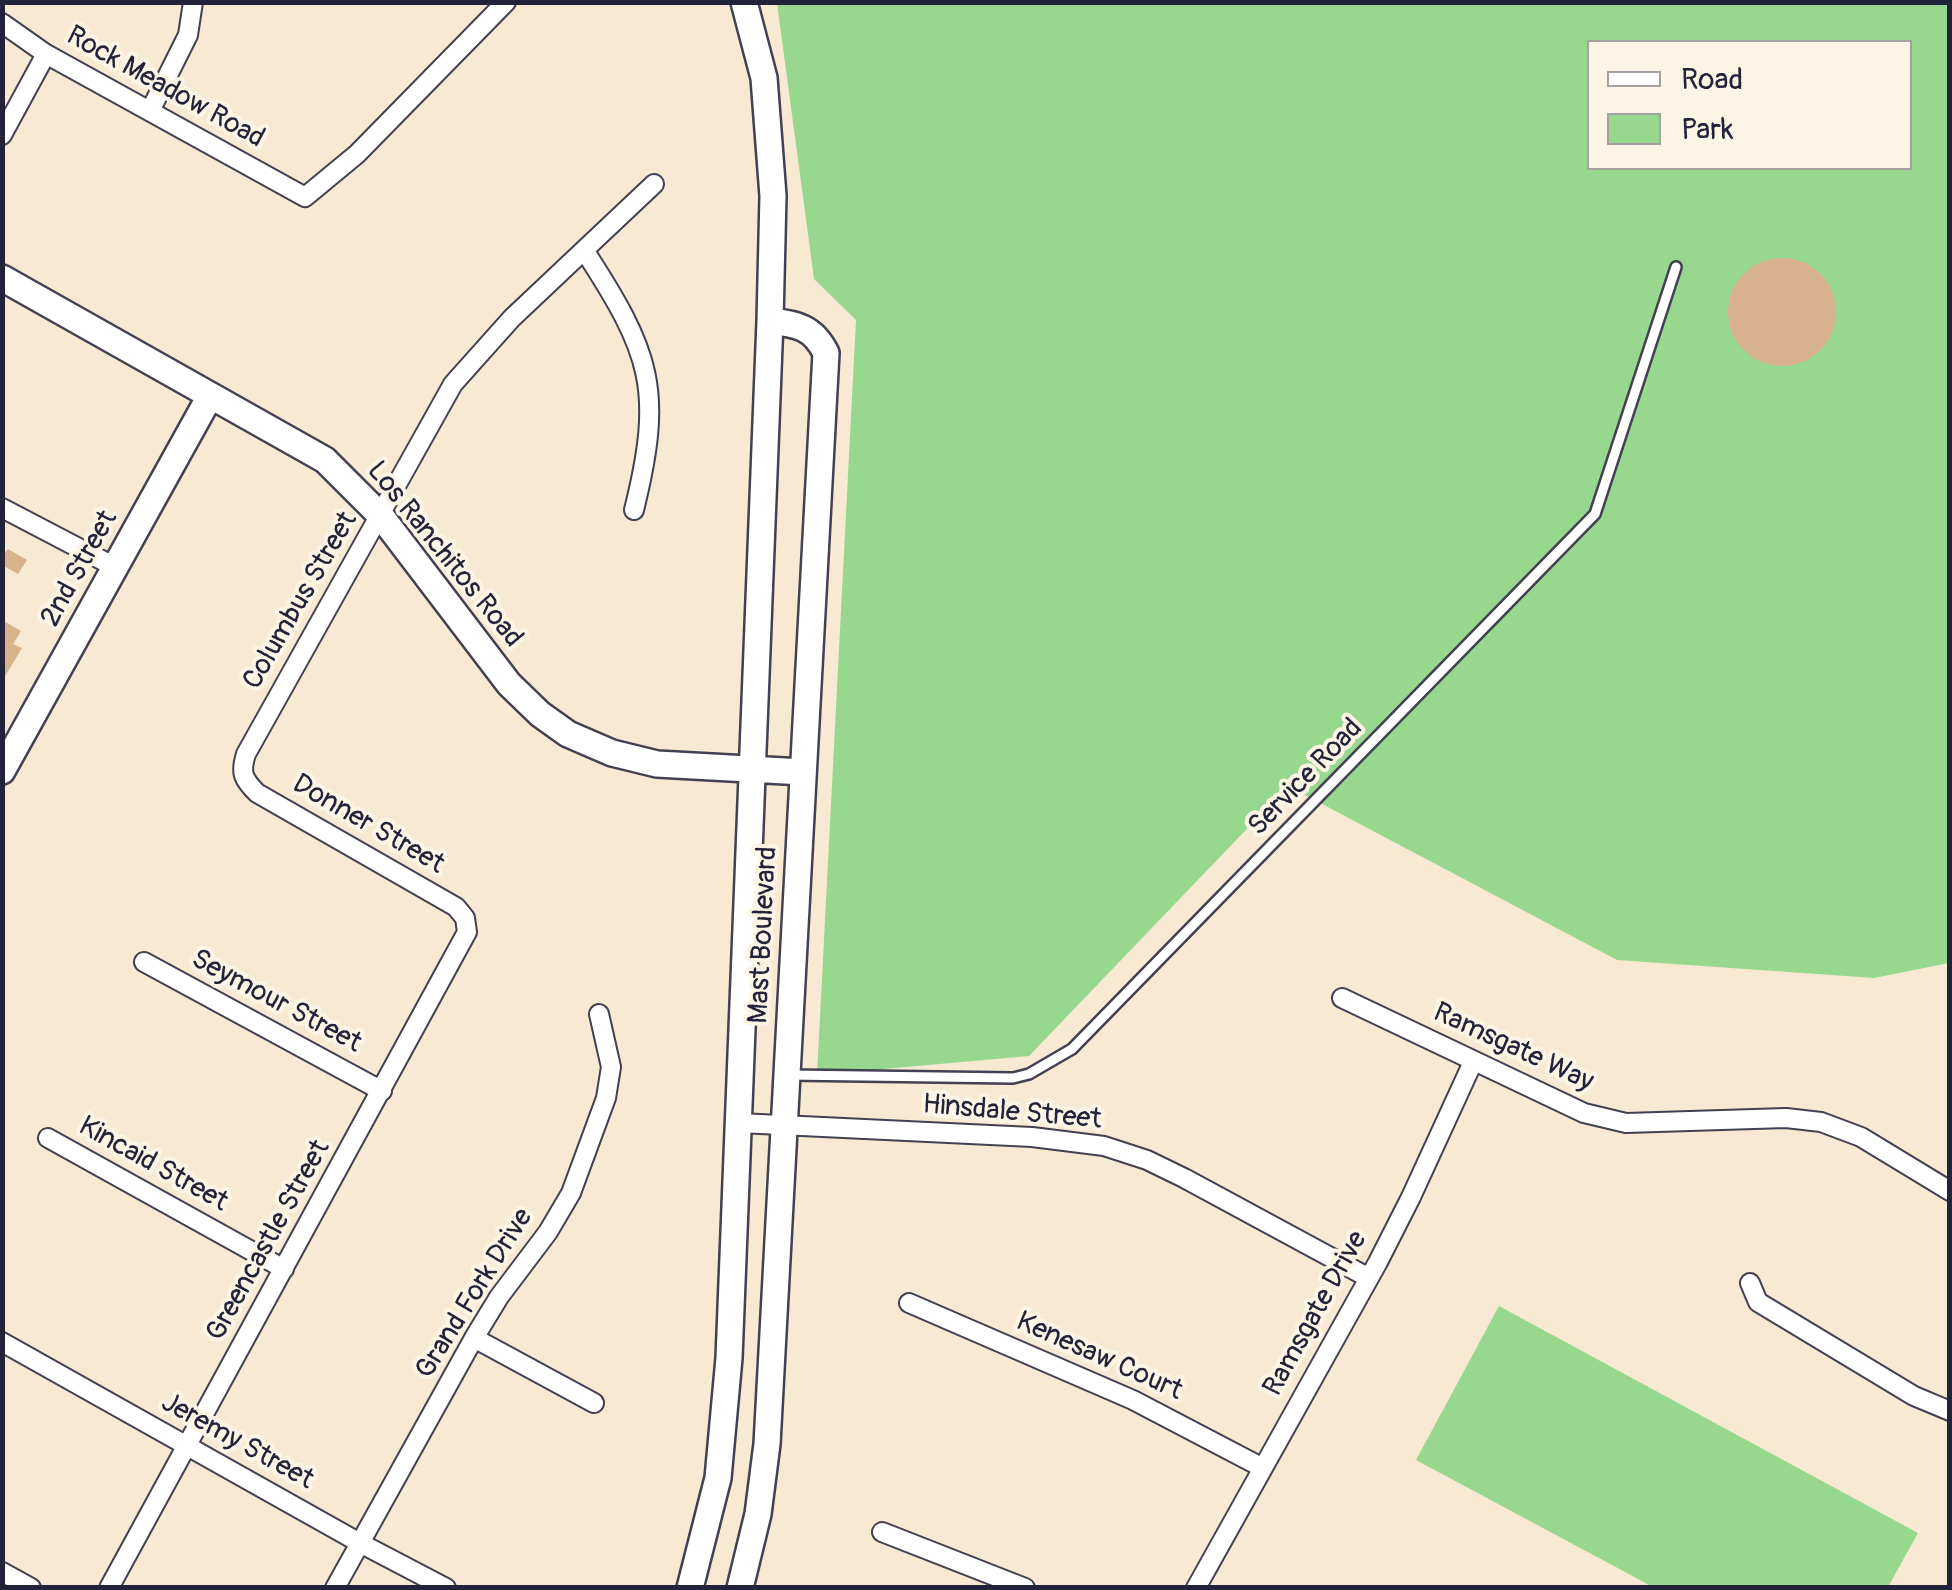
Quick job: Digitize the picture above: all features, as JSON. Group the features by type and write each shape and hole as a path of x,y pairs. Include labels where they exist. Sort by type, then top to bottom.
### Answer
{"street":[{"path":"150,111 188,36 193,2"},
{"name":"Rock Meadow Road","path":"2,23 46,54 305,197 356,154 506,2"},
{"name":"Mast Boulevard","path":"690,1588 718,1478 728,1358 770,321 773,196 764,78 744,2"},
{"path":"2,134 46,54"},
{"name":"Columbus Street","path":"244,780 246,754 462,372 512,318 654,184"},
{"path":"584,250 629,322 646,373 650,436 634,510"},
{"name":"Los Ranchitos Road","path":"2,278 325,460 381,516 510,684 544,718 590,744 637,760 803,772"},
{"name":"Mast Boulevard","path":"740,1588 758,1514 778,1282 783,1126 826,353 818,337 795,324 770,321"},
{"name":"2nd Street","path":"2,772 210,396"},
{"path":"2,508 115,567"},
{"name":"Donner Street","path":"244,780 288,813 456,907 465,918"},
{"name":"Greencastle Street","path":"109,1588 460,948 468,932 465,918"},
{"name":"Seymour Street","path":"144,962 382,1091"},
{"name":"Ramsgate Way","path":"1342,998 1584,1113 1626,1123 1786,1118 1821,1122 1861,1137 1950,1191"},
{"name":"Grand Fork Drive","path":"335,1588 474,1338 548,1232 570,1193 606,1098 611,1068 598,1014"},
{"name":"Ramsgate Drive","path":"1196,1588 1412,1197 1473,1062"},
{"name":"Hinsdale Street","path":"739,1124 1032,1136 1104,1146 1184,1178 1369,1278"},
{"name":"Kincaid Street","path":"48,1138 284,1269"},
{"path":"1750,1284 1758,1302 1914,1396 1950,1411"},
{"name":"Kenesaw Court","path":"909,1303 1133,1400 1262,1468"},
{"path":"474,1338 594,1403"},
{"name":"Jeremy Street","path":"2,1342 360,1544 446,1588"},
{"path":"882,1532 1025,1588"},
{"path":"2,1572 31,1588"}],"lane":[{"name":"Service Road","path":"786,1074 1013,1078 1029,1074 1072,1049 1595,514 1676,268"}],"green space":[{"path":"777,3 1949,3 1949,963 1874,978 1617,960 1288,786 1029,1056 817,1075 856,320 814,279"},
{"path":"1499,1306 1918,1533 1888,1587 1653,1587 1416,1460"}],"building":[{"path":"1782,258 1803,262 1820,274 1832,291 1836,312 1832,333 1820,350 1803,362 1782,366 1761,362 1744,350 1732,333 1728,312 1732,291 1744,274 1761,262"},
{"path":"8,549 27,560 18,574 2,565"},
{"path":"2,620 21,631 13,644 22,648 2,681"}]}
